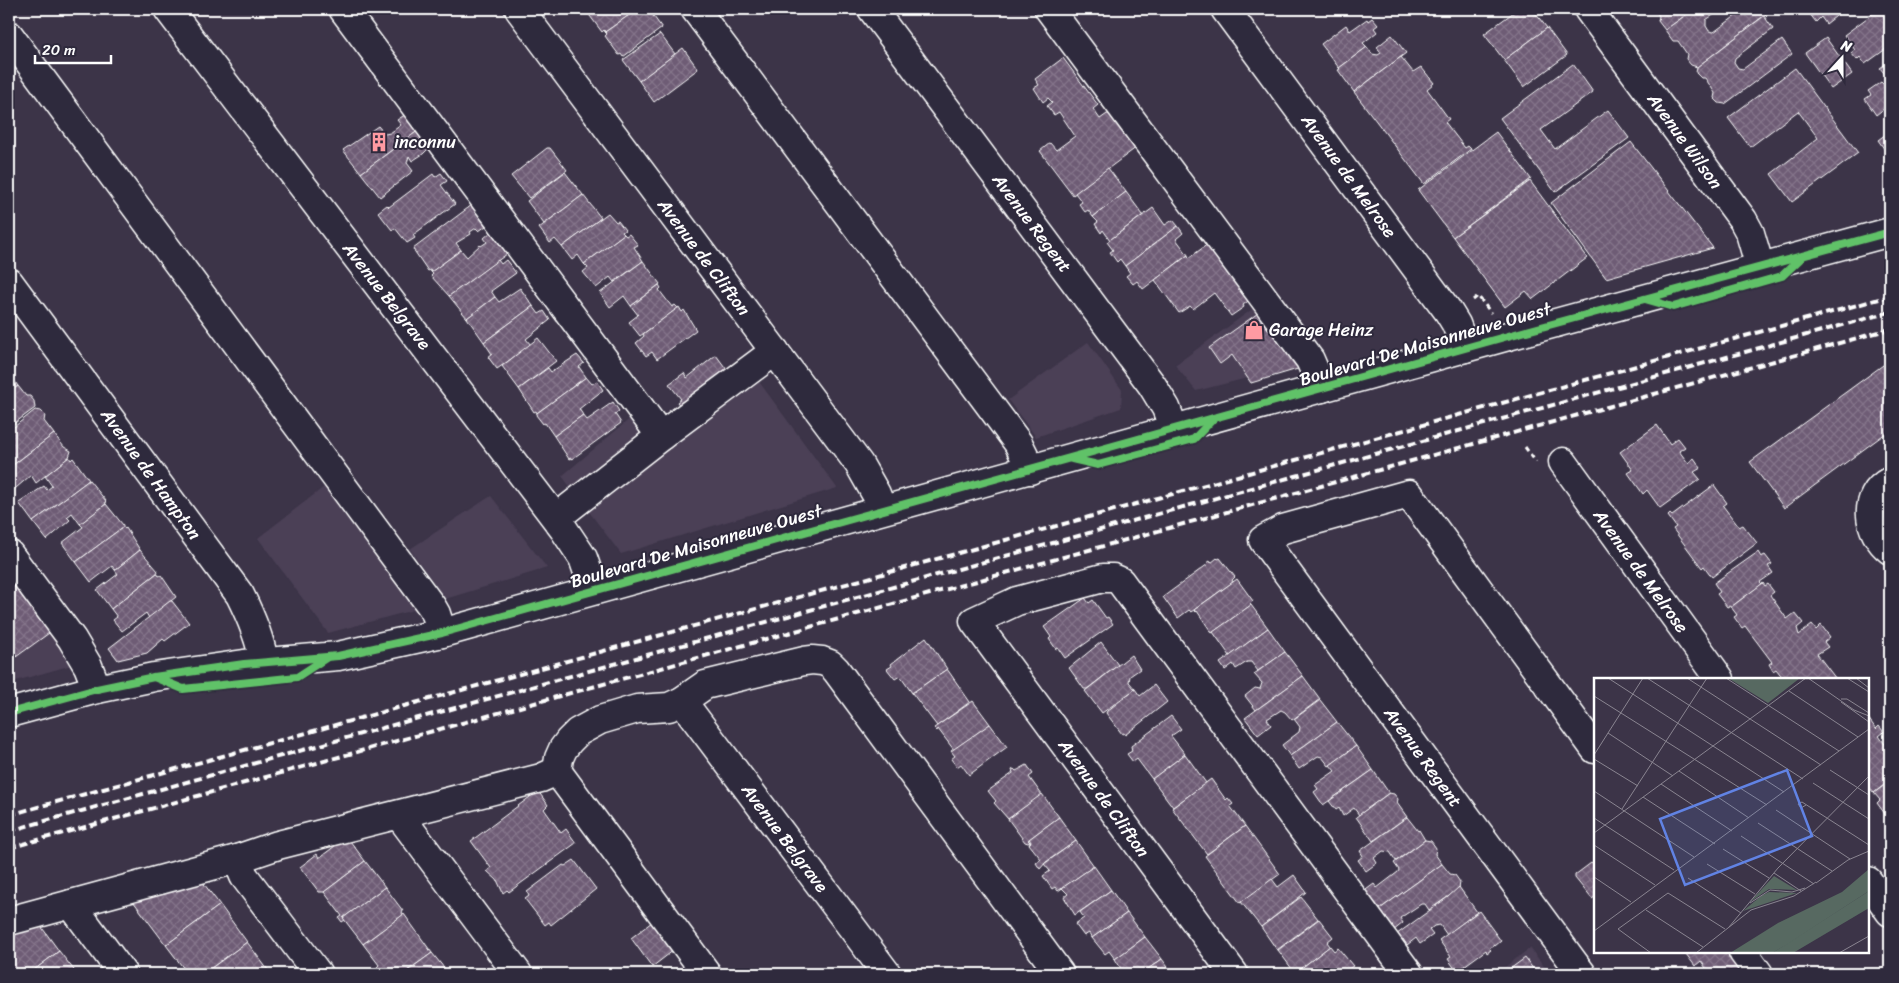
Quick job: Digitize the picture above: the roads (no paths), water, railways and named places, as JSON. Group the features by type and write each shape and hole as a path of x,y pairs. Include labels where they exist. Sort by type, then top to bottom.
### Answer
{"street":[{"name":"Avenue Belgrave","path":"168,9 556,518 583,558 594,590"},
{"path":"343,9 661,436"},
{"name":"Avenue de Clifton","path":"519,9 859,464 876,494 882,510"},
{"path":"695,9 1018,444 1030,470"},
{"name":"Avenue Regent","path":"872,9 1152,385 1166,408 1174,429"},
{"path":"1049,9 1310,360 1322,388"},
{"name":"Avenue de Melrose","path":"1225,9 1452,316 1465,348"},
{"name":"Avenue Wilson","path":"1588,9 1743,220 1752,239 1760,267"},
{"path":"9,35 432,607 442,633"},
{"name":"Boulevard De Maisonneuve Ouest","path":"9,713 97,689 201,670 264,662 338,656 442,633 1465,348 1890,232"},
{"name":"Avenue de Hampton","path":"9,282 240,595 250,614 264,662"},
{"path":"556,518 661,436 775,352"},
{"name":"Avenue de Melrose","path":"1550,463 1719,678"},
{"path":"1890,480 1875,495 1871,506 1871,520 1874,532 1890,550"},
{"name":"Avenue Regent","path":"1582,974 1264,540 1282,530 1409,494 1594,748"},
{"path":"9,554 72,639 88,666 97,689"},
{"name":"Avenue de Clifton","path":"1234,974 974,622 1017,601 1103,578 1113,578 1120,581 1409,974"},
{"path":"557,771 563,749 578,732 618,714 648,707 669,707 682,701 705,685 812,660 830,664 869,713 1060,974"},
{"name":"Avenue Belgrave","path":"682,701 887,974"},
{"path":"9,921 237,859 278,845 541,778 557,771"},
{"path":"557,771 707,974"},
{"path":"399,815 518,974"},
{"path":"237,859 244,876 318,974"},
{"path":"1869,882 1890,912"},
{"path":"71,904 123,974"},
{"path":"1744,953 1759,974"}],"railway":[{"path":"9,815 1890,296"},
{"path":"9,831 1890,312"},
{"path":"9,848 1890,329"}],"place":[{"name":"inconnu","path":"379,142"},
{"name":"Garage Heinz","path":"1254,330"}]}
